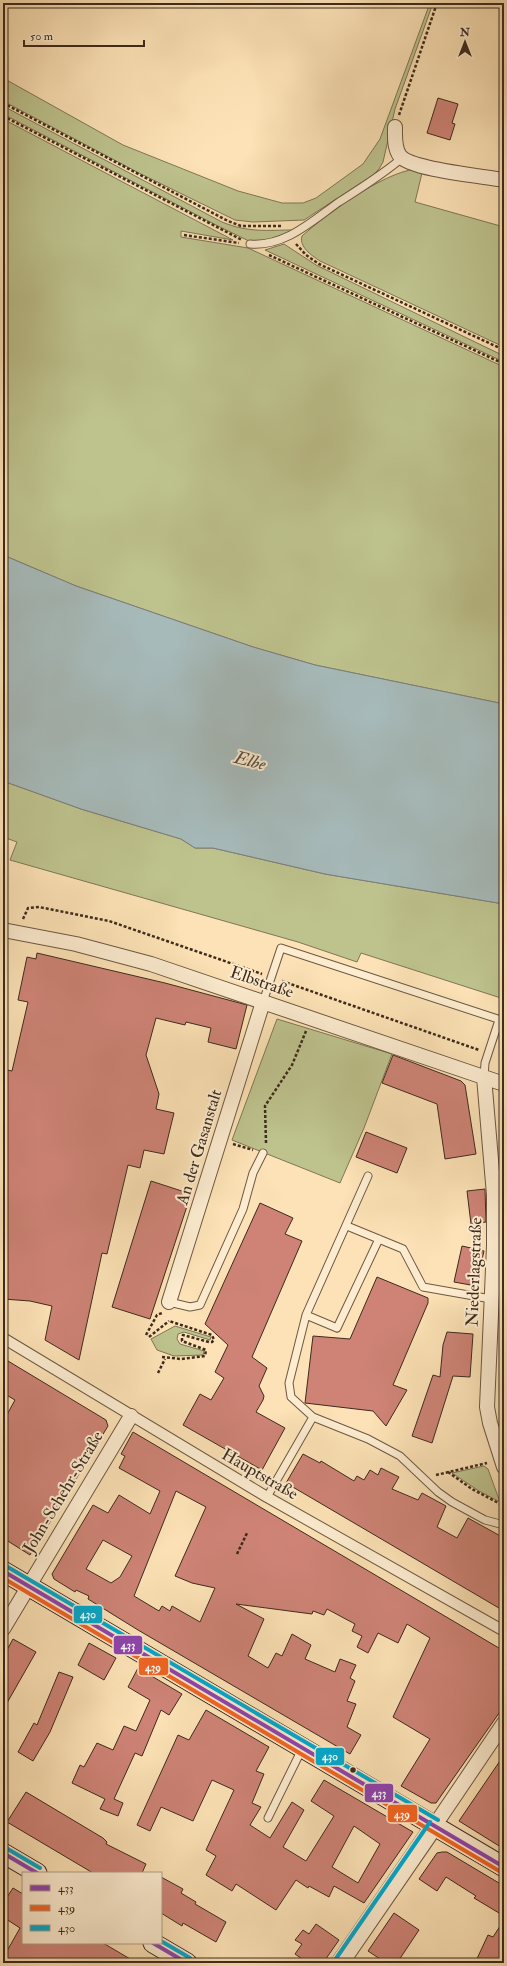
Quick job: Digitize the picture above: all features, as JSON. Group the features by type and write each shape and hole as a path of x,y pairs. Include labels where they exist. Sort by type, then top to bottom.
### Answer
{"main road":[{"path":"3,1571 504,1867"},
{"path":"3,1853 35,1872"},
{"path":"155,1944 187,1963"}],"street":[{"path":"395,127 396,145 402,158 429,168 504,180"},
{"name":"Elbstraße","path":"3,930 76,944 151,964 312,1017 504,1084"},
{"name":"An der Gasanstalt","path":"169,1302 263,1002"},
{"name":"Niederlagstraße","path":"484,1077 494,1195 494,1246 487,1407 490,1423 503,1463"},
{"name":"Hauptstraße","path":"3,1338 267,1497 504,1631"},
{"name":"John-Schehr-Straße","path":"3,1629 131,1416"},
{"path":"340,1963 504,1723"}],"lane":[{"path":"250,244 260,245 290,236 300,231 381,176 402,158"},
{"path":"263,1002 281,948 502,1021 488,1053 485,1063 484,1077"},
{"path":"169,1302 190,1306 200,1305 243,1209 253,1173 263,1153"},
{"path":"368,1176 306,1315 289,1383 291,1397 313,1417 368,1439 400,1456 438,1492 452,1502 485,1520 504,1525"},
{"path":"346,1226 403,1249 423,1287 491,1299"},
{"path":"306,1315 337,1328 379,1240"},
{"path":"267,1497 313,1417"},
{"path":"268,1818 303,1747"}],"path":[{"path":"395,127 437,3"},
{"path":"3,103 228,221 241,226 275,226"},
{"path":"3,116 250,244"},
{"path":"184,235 250,244"},
{"path":"290,236 306,256 319,264 504,350"},
{"path":"278,260 504,364"},
{"path":"17,932 28,908 75,913 109,920 488,1053"},
{"path":"219,1140 263,1153 267,1139 265,1106 292,1064 312,1017"},
{"path":"146,1335 157,1315"},
{"path":"149,1337 169,1321 214,1337 212,1342 184,1335 182,1338 182,1341 206,1350 205,1356 166,1359 162,1357"},
{"path":"158,1373 166,1359"},
{"path":"424,1478 448,1472 503,1463"},
{"path":"448,1472 472,1489 504,1506"},
{"path":"237,1554 247,1533"}],"green space":[{"path":"430,3 433,3 395,109 383,162 379,169 373,175 304,220 253,222 235,220 139,173 3,101 3,78 123,145 238,191 282,203 303,203 316,198 363,164 380,139"},
{"path":"3,106 222,222 232,226 250,229 294,230 274,238 253,243 3,114"},
{"path":"3,119 233,240 181,231 181,237 248,248 504,367 504,704 315,665 253,647 76,586 3,555"},
{"path":"415,169 422,173 415,202 504,227 504,347 320,261 302,244 302,236 340,206 371,186 387,178 401,172"},
{"path":"284,244 316,265 504,356 504,362 265,250"},
{"path":"3,781 81,809 181,839 195,848 213,848 325,874 504,904 504,999 361,953 357,962 298,942 10,860 17,842 3,837"},
{"path":"277,1019 392,1054 364,1128 340,1183 232,1140"},
{"path":"175,1326 211,1337 210,1340 184,1332 178,1334 177,1339 180,1344 204,1351 203,1355 174,1356 157,1350 151,1339"},
{"path":"484,1466 488,1469 500,1502 479,1491 452,1473"}],"water":[{"name":"Elbe","path":"3,555 76,586 253,647 315,665 504,704 504,904 325,874 213,848 195,848 181,839 81,809 3,781"}],"building":[{"path":"438,98 458,104 452,123 455,124 450,140 427,133"},
{"path":"37,953 165,983 247,1005 236,1049 208,1042 211,1028 186,1022 185,1025 156,1018 146,1055 159,1094 156,1109 174,1113 164,1154 144,1150 140,1168 128,1165 107,1254 102,1253 79,1360 45,1340 52,1306 30,1301 3,1299 3,1069 12,1071 28,1002 18,1000 27,957 36,959"},
{"path":"393,1055 461,1081 465,1085 476,1154 445,1159 437,1104 382,1083"},
{"path":"366,1132 407,1148 397,1173 356,1157"},
{"path":"151,1181 191,1194 150,1319 112,1307"},
{"path":"485,1189 486,1222 471,1224 467,1191"},
{"path":"260,1203 293,1218 285,1234 302,1241 252,1357 267,1368 259,1386 264,1396 263,1400 256,1412 285,1428 262,1470 183,1425 200,1394 211,1400 224,1378 215,1372 228,1345 205,1324"},
{"path":"462,1246 484,1251 476,1286 454,1282"},
{"path":"377,1277 428,1298 428,1303 393,1385 407,1390 386,1426 373,1411 305,1403 313,1336 350,1339"},
{"path":"447,1332 473,1334 470,1377 453,1376 432,1443 412,1436 433,1375 440,1377 443,1345"},
{"path":"3,1358 106,1420 108,1426 30,1555 3,1538 3,1422 15,1400 3,1393"},
{"path":"133,1432 504,1651 504,1706 436,1803 431,1803 401,1786 430,1739 393,1717 430,1638 407,1624 398,1643 378,1633 368,1653 357,1647 362,1636 352,1631 355,1624 327,1609 324,1615 313,1611 312,1614 236,1604 264,1619 248,1656 268,1668 276,1653 282,1656 292,1634 311,1645 305,1659 335,1672 340,1659 356,1665 350,1678 355,1681 347,1701 356,1704 347,1727 361,1735 350,1754 138,1630 88,1599 89,1596 76,1590 75,1592 54,1579 52,1574 93,1505 108,1513 119,1495 150,1514 160,1491 119,1468 125,1456 121,1454","holes":["176,1491 206,1507 175,1576 192,1583 215,1588 200,1622 172,1606 170,1611 162,1606 159,1611 134,1596","103,1540 132,1556 120,1577 111,1583 86,1569"]},
{"path":"303,1454 320,1463 321,1461 354,1481 357,1476 364,1480 370,1470 378,1475 381,1468 399,1477 392,1489 418,1500 422,1493 446,1506 437,1527 457,1538 468,1518 504,1538 504,1611 286,1483"},
{"path":"13,1639 36,1652 3,1710 3,1657"},
{"path":"89,1643 116,1658 104,1680 78,1665"},
{"path":"138,1668 182,1694 169,1715 161,1710 142,1756 135,1753 114,1799 123,1803 118,1816 100,1809 105,1799 72,1783 80,1765 84,1767 97,1743 113,1750 124,1726 136,1731 150,1700 128,1687"},
{"path":"59,1672 73,1677 50,1732 33,1761 18,1752 34,1723 37,1725"},
{"path":"206,1710 269,1747 256,1771 264,1774 252,1803 261,1807 250,1825 270,1838 292,1802 304,1810 283,1847 306,1861 334,1816 311,1801 324,1780 413,1832 364,1903 334,1886 329,1897 309,1886 308,1888 296,1880 276,1910 236,1884 232,1891 206,1875 216,1856 206,1850 234,1790 212,1780 193,1821 161,1807 150,1831 137,1825 178,1735 189,1740","holes":["354,1826 380,1844 358,1883 332,1867"]},
{"path":"504,1755 504,1849 459,1821"},
{"path":"26,1792 103,1838 107,1842 106,1844 146,1864 142,1872 91,1872 7,1822"},
{"path":"447,1852 504,1886 504,1916 474,1898 476,1896 446,1877 437,1891 419,1879 437,1853"},
{"path":"162,1878 183,1889 181,1893 196,1902 195,1904 226,1922 216,1942 183,1923 182,1926 162,1914"},
{"path":"13,1888 22,1893 22,1944 105,1944 137,1963 3,1963 3,1958 20,1928 3,1917 3,1903"},
{"path":"394,1913 419,1930 397,1963 386,1963 368,1951"},
{"path":"504,1920 504,1956 501,1963 475,1963 488,1935 493,1937"},
{"path":"316,1924 339,1940 323,1963 308,1963 295,1954 302,1944 295,1940 303,1930 309,1934"}],"transit line":[{"name":"430","path":"6,1566 438,1820"},
{"name":"433","path":"3,1571 504,1867"},
{"name":"439","path":"3,1578 501,1872"},
{"name":"430","path":"335,1960 430,1822"},
{"name":"430","path":"6,1848 40,1868"},
{"name":"433","path":"3,1853 35,1872"},
{"name":"430","path":"162,1942 190,1958"},
{"name":"433","path":"155,1944 187,1963"}]}
